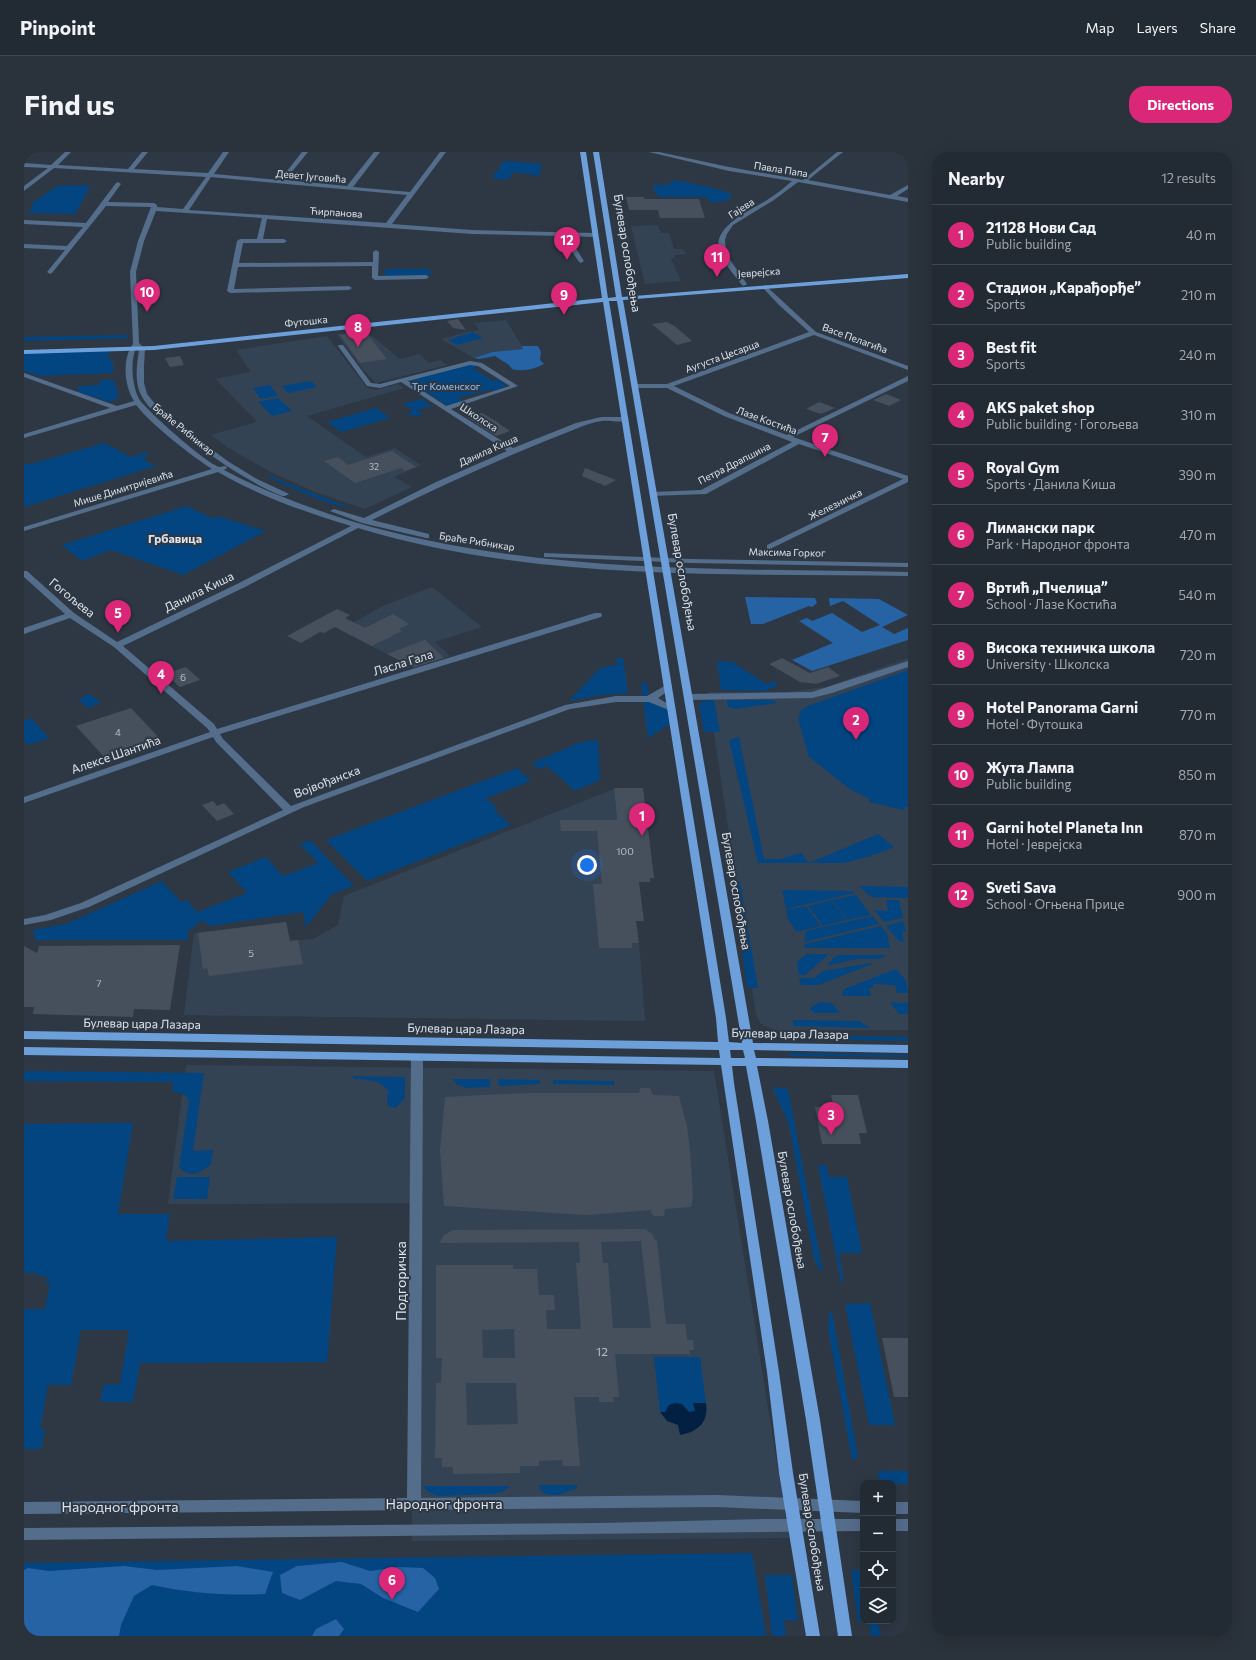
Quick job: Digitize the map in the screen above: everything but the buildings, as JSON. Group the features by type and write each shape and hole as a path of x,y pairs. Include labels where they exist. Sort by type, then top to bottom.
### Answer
{"main road":[{"name":"Булевар ослобођења","path":"583,152 594,235 613,296 635,386 750,1062 813,1420 845,1636"},
{"name":"Булевар ослобођења","path":"596,152 613,296 625,419 721,1018 726,1061 795,1525 813,1636"},
{"name":"Јеврејска","path":"613,296 744,284 908,273"},
{"name":"Јеврејска","path":"613,296 765,287 908,276"},
{"name":"Футошка","path":"24,352 136,347 196,339 613,296"},
{"name":"Футошка","path":"24,347 136,347"},
{"name":"Булевар цара Лазара","path":"24,1035 908,1048"},
{"path":"24,1051 417,1058 908,1064"}],"street":[{"path":"24,189 68,152"},
{"path":"130,170 145,152"},
{"path":"185,211 226,152"},
{"path":"281,182 305,152"},
{"path":"349,188 377,152"},
{"path":"388,225 443,152"},
{"name":"Павла Папа","path":"652,152 728,169 908,200"},
{"name":"Гајева","path":"744,284 723,254 722,240 731,224 800,181 840,152"},
{"path":"681,158 688,153"},
{"name":"Девет Југовића","path":"24,165 209,175 412,194"},
{"path":"50,272 118,184"},
{"path":"891,197 908,187"},
{"name":"Ћирпанова","path":"104,204 154,205 154,209 474,232 594,235"},
{"path":"136,347 133,272 141,241 154,209"},
{"path":"260,241 265,216"},
{"path":"24,222 87,225"},
{"path":"564,235 581,261"},
{"path":"284,241 240,241 230,290 349,288"},
{"path":"24,246 68,248"},
{"path":"376,252 375,278 426,277"},
{"path":"235,265 375,264"},
{"name":"Васе Пелагића","path":"765,287 781,304 814,333 908,368"},
{"name":"Аугуста Цесарца","path":"635,386 668,386 814,333"},
{"path":"341,346 370,385 380,386 470,363 480,364 515,386 446,408"},
{"name":"Браће Рибникар","path":"136,347 129,382 137,402 148,415 186,447 219,470 274,497 356,526 407,539 504,556 559,563 648,564"},
{"name":"Браће Рибникар","path":"136,347 141,383 145,395 151,405 189,437 228,466 280,492 365,521 464,544 511,551 648,564"},
{"path":"24,375 117,408"},
{"name":"Петра Драпшина","path":"786,438 908,378"},
{"name":"Школска","path":"402,380 512,451"},
{"name":"Лазе Костића","path":"668,386 730,417 797,442 908,478"},
{"path":"24,436 137,402"},
{"name":"Данила Киша","path":"365,521 439,484 512,451 589,421 625,419"},
{"name":"Петра Драпшина","path":"654,494 693,494 703,492 797,442"},
{"name":"Мише Димитријевића","path":"24,529 228,466"},
{"name":"Железничка","path":"770,547 908,478"},
{"name":"Данила Киша","path":"117,645 242,585 356,526"},
{"path":"648,564 666,565"},
{"name":"Максима Горког","path":"666,565 908,565"},
{"name":"Максима Горког","path":"666,565 908,574"},
{"name":"Гогољева","path":"24,573 71,615 117,645 211,726 219,740 289,810"},
{"path":"24,631 71,615"},
{"name":"Ласла Гала","path":"216,733 598,615"},
{"path":"689,697 812,695 829,691 908,664"},
{"path":"649,699 668,687"},
{"name":"Војвођанска","path":"24,922 48,918 85,905 289,810 568,707 616,699 649,699 656,700 671,708"},
{"name":"Алексе Шантића","path":"24,800 216,733"},
{"name":"Подгоричка","path":"414,1504 417,1058"},
{"name":"Народног фронта","path":"24,1508 717,1501 860,1507"},
{"path":"896,1508 908,1508"},
{"name":"Народног фронта","path":"24,1534 860,1525"},
{"path":"896,1525 908,1525"}],"shaded area":[{"path":"658,225 661,233 669,233 674,249 683,249 686,254 674,255 675,258 671,259 681,281 645,284 631,226"},
{"path":"506,320 524,349 492,352 474,358 441,339 479,330 474,323"},
{"path":"366,331 400,359 419,354 429,363 440,360 447,365 376,383 361,367 337,334"},
{"path":"327,336 367,388 376,390 398,384 404,388 307,416 366,457 395,448 421,465 394,477 412,487 365,509 315,492 271,472 230,449 211,435 257,422 216,379 251,372 236,350"},
{"path":"522,346 538,346 541,352 540,360 544,364 528,370 516,370 512,369 509,365 495,356 479,359 474,358 492,352 523,349"},
{"path":"432,587 482,627 435,642 450,656 414,668 340,630 385,605"},
{"path":"745,597 815,598 817,603 812,607 809,606 763,624 751,624"},
{"path":"829,598 879,599 908,615 882,627 894,634 908,628 908,640 812,671 792,660 833,643 799,621 807,618 812,621 832,613 862,632 880,625 843,601 830,606"},
{"path":"908,658 908,1030 775,1030 761,1024 756,1015 708,692 787,692 826,687"},
{"path":"614,789 617,820 561,820 561,831 597,831 609,884 594,884 599,947 632,948 632,943 639,943 645,1021 184,1015 194,933 286,922 290,941 313,939 338,925 344,896"},
{"path":"186,1065 714,1071 789,1538 412,1541 411,1203 168,1204"},
{"path":"675,1403 682,1404 689,1412 695,1411 693,1403 706,1403 706,1416 704,1421 697,1429 680,1435 678,1425 667,1421 660,1412 665,1412 669,1405"},
{"path":"342,1562 370,1571 399,1567 423,1568 435,1578 439,1589 418,1612 383,1598 361,1584 336,1581 300,1600 282,1593 280,1575 297,1566"},
{"path":"124,1566 157,1570 237,1566 273,1572 265,1594 237,1595 208,1593 152,1585 134,1596 121,1625 119,1636 24,1636 24,1570 28,1568 49,1571"},
{"path":"336,1619 344,1629 339,1636 312,1636 316,1629"}],"green space":[{"path":"504,161 542,164 539,176 514,172 508,180 492,178"},
{"path":"675,180 729,193 732,198 720,202 709,202 708,197 659,197 653,188 654,185 667,185"},
{"path":"85,185 90,187 75,214 27,213 33,208 31,204 57,186"},
{"path":"385,269 430,269 431,275 385,276"},
{"path":"473,332 483,338 457,345 448,340"},
{"path":"128,335 128,338 24,341 24,337"},
{"path":"110,351 107,359 113,359 113,373 39,376 24,371 24,353"},
{"name":"Трг Коменског","path":"469,364 478,366 473,368 493,381 498,380 504,383 505,387 495,391 492,389 458,398 462,401 447,405 408,381"},
{"path":"100,380 114,380 119,397 110,402 78,392 79,386 99,385"},
{"path":"311,381 317,387 288,393 282,386"},
{"path":"270,385 278,396 261,399 253,388"},
{"path":"278,398 292,411 272,416 258,402"},
{"path":"421,399 432,406 417,410 423,414 414,417 407,413 414,411 403,404"},
{"path":"376,408 390,418 341,432 327,422"},
{"path":"105,443 130,457 148,452 148,456 142,459 156,466 24,507 24,462 27,465"},
{"path":"271,476 351,508 309,496 268,477"},
{"path":"187,506 213,519 217,516 266,531 183,575 111,550 82,561 62,545"},
{"path":"616,658 623,658 628,693 601,695 569,701 600,668 618,664"},
{"path":"717,661 734,662 767,684 775,681 778,685 765,691 721,690"},
{"path":"908,670 908,807 905,807 904,810 869,802 870,799 851,790 809,757 798,719 801,710 808,706"},
{"path":"641,683 647,683 649,699 671,708 673,722 648,738"},
{"path":"90,694 101,703 88,708 78,699"},
{"path":"714,700 720,732 704,732 699,705 701,702"},
{"path":"727,700 771,700 777,703 735,709 728,707"},
{"path":"31,718 49,738 29,745 24,740 24,721"},
{"path":"739,737 764,859 780,859 801,853 809,863 758,863 729,740"},
{"path":"598,740 600,780 575,791 547,766 539,769 532,763 581,742"},
{"path":"517,768 531,781 486,798 497,808 494,810 511,825 367,881 326,840"},
{"path":"878,834 894,847 871,856 844,863 809,863"},
{"path":"310,840 354,886 332,894 306,927 303,912 209,926 203,920 189,930 187,940 35,940 33,930 66,924 162,881 181,902 187,900 197,912 247,893 228,872 266,857 283,876 318,863 300,844"},
{"path":"740,882 758,988 747,988 735,894 737,884"},
{"path":"859,886 908,887 908,898 871,897"},
{"path":"782,890 853,891 855,893 786,909"},
{"path":"856,895 871,915 848,920 832,900"},
{"path":"831,900 847,920 823,926 808,906"},
{"path":"886,900 899,900 903,918 884,922 874,910 888,911"},
{"path":"806,906 821,926 797,932 788,919 786,910"},
{"path":"873,916 879,924 804,942 806,931"},
{"path":"903,921 906,932 902,932 904,942 900,942 886,926"},
{"path":"881,926 887,933 890,948 804,948 805,944"},
{"path":"806,954 829,954 805,975 799,975 797,962"},
{"path":"838,955 887,955 880,959 857,959 830,965 827,964"},
{"path":"872,964 819,985 801,985 799,978 814,978 823,971"},
{"path":"896,969 906,980 908,993 897,993 895,985 873,984 873,988 869,988 871,996 842,996 844,989"},
{"path":"820,1002 832,1003 840,1013 813,1013 810,1008"},
{"path":"890,1002 908,1003 908,1014 899,1014"},
{"path":"793,1020 859,1021 870,1028 793,1026"},
{"path":"798,1035 908,1037 908,1041 798,1039"},
{"path":"789,1053 908,1055 908,1057 789,1056"},
{"path":"24,1071 204,1073 193,1151 213,1150 211,1164 199,1172 191,1174 183,1171 179,1167 189,1101 185,1095 172,1091 173,1082 24,1081"},
{"path":"352,1076 405,1077 405,1098 396,1108 389,1107 387,1102 388,1091 385,1087 377,1082 355,1079"},
{"path":"453,1079 490,1079 490,1087 466,1088 456,1084"},
{"path":"498,1079 540,1080 540,1084 499,1086"},
{"path":"553,1080 614,1081 614,1085 553,1084"},
{"path":"774,1087 788,1089 823,1272 821,1272 814,1259 790,1130 786,1117 774,1091"},
{"path":"133,1123 118,1214 170,1214 166,1241 337,1237 327,1362 140,1363 133,1402 101,1402 103,1385 120,1384 129,1330 81,1330 71,1385 48,1385 40,1429 45,1429 41,1449 24,1449 24,1309 45,1309 50,1283 46,1283 47,1276 37,1276 38,1273 24,1273 24,1124"},
{"path":"818,1165 826,1165 829,1177 847,1177 862,1253 839,1253 844,1282 841,1282"},
{"path":"177,1177 210,1177 207,1199 173,1199"},
{"path":"870,1303 895,1425 869,1425 845,1304"},
{"path":"832,1311 858,1457 852,1460 828,1329 829,1314"},
{"path":"654,1357 700,1357 706,1403 694,1403 695,1412 688,1412 686,1408 660,1412"},
{"path":"878,1471 908,1471 908,1484 896,1484 896,1480 880,1480"},
{"path":"539,1485 577,1485 577,1488 558,1495 549,1495 540,1490"},
{"path":"423,1486 510,1486 504,1491 494,1494 438,1496 427,1491"},
{"path":"752,1553 766,1636 24,1636 24,1563"},
{"path":"851,1570 860,1570 860,1622 858,1622"},
{"path":"765,1575 792,1575 798,1621 784,1620 786,1636 772,1636"},
{"path":"869,1624 879,1624 881,1636 871,1636"}],"place":[{"name":"Sveti Sava","path":"567,260"},
{"name":"Garni hotel Planeta Inn","path":"717,277"},
{"name":"Жута Лампа","path":"147,312"},
{"name":"Hotel Panorama Garni","path":"564,315"},
{"name":"Висока техничка школа","path":"358,347"},
{"name":"Вртић „Пчелица”","path":"825,457"},
{"name":"Royal Gym","path":"118,633"},
{"name":"AKS paket shop","path":"161,694"},
{"name":"Стадион „Карађорђе”","path":"856,740"},
{"name":"21128 Нови Сад","path":"642,836"},
{"name":"Best fit","path":"831,1135"},
{"name":"Лимански парк","path":"392,1600"}],"district":[{"name":"Грбавица","path":"175,539"}]}
